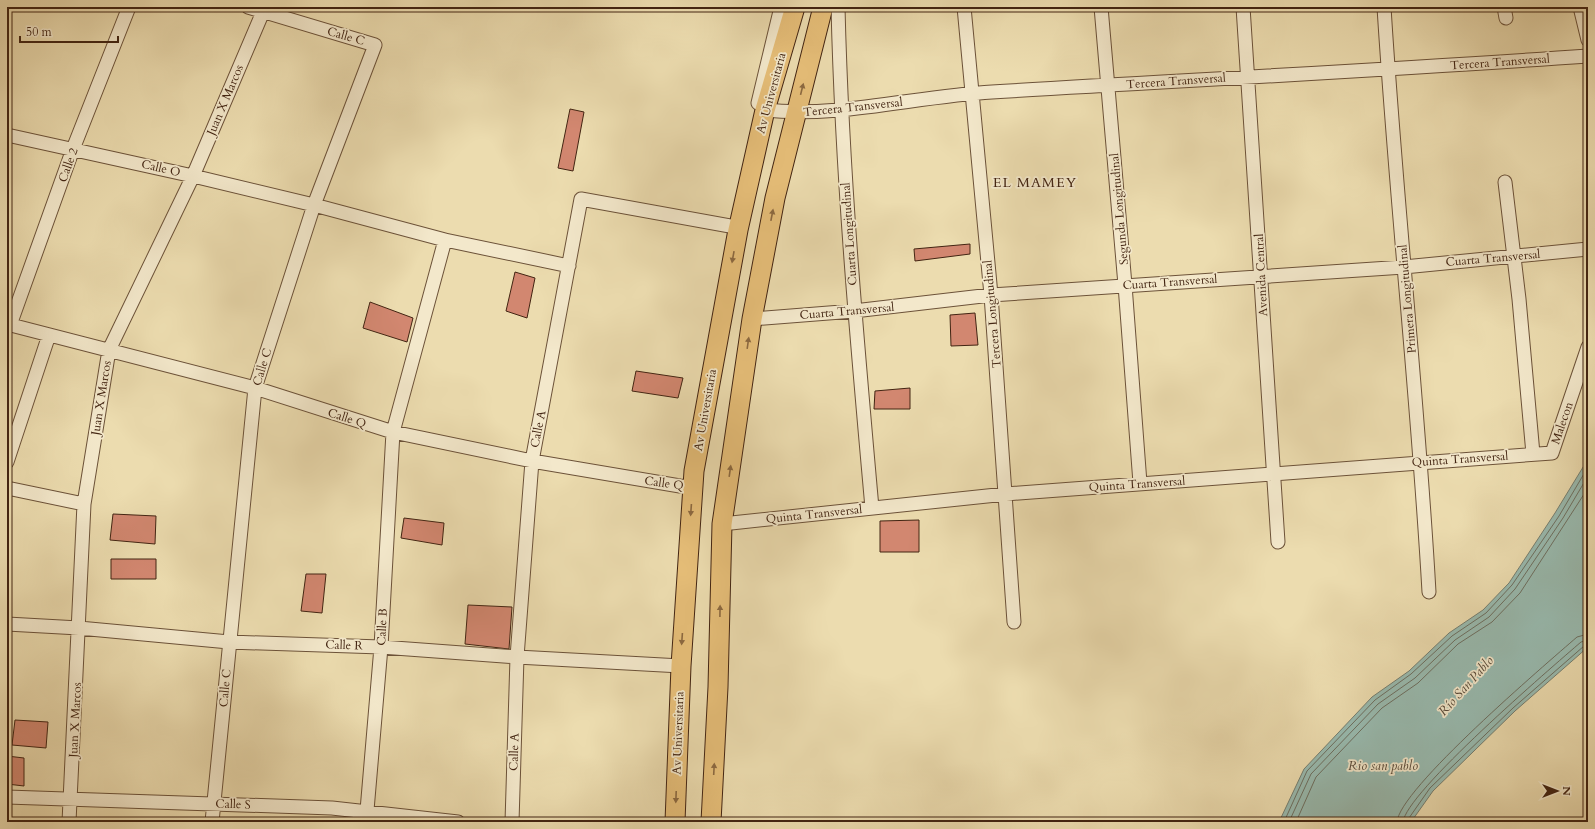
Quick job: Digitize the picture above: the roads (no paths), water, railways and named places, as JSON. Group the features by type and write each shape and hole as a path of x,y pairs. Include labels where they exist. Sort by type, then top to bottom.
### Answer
{"highway":[{"name":"Av Universitaria","path":"675,822 681,666 693,487 734,228 765,110 795,7"},
{"path":"711,822 718,687 722,524 752,319 775,198 823,7"}],"street":[{"name":"Calle 2","path":"8,324 73,149 129,7"},
{"path":"248,7 264,9"},
{"path":"734,228 781,7"},
{"name":"Cuarta Longitudinal","path":"838,7 840,109 854,311 872,508"},
{"name":"Tercera Longitudinal","path":"964,7 991,295 1014,622"},
{"name":"Segunda Longitudinal","path":"1101,7 1125,285 1140,483"},
{"name":"Avenida Central","path":"1243,7 1278,542"},
{"name":"Primera Longitudinal","path":"1384,7 1421,462 1429,592"},
{"path":"1580,7 1588,40"},
{"name":"Juan X Marcos","path":"69,822 84,504 109,350 193,176 264,9"},
{"name":"Calle C","path":"212,822 255,388 314,205 375,45 264,9"},
{"name":"Tercera Transversal","path":"765,110 796,113 972,93 1248,76 1388,70 1588,56"},
{"name":"Calle O","path":"7,135 193,176 314,205 445,240 568,266"},
{"path":"1505,182 1514,257 1533,454"},
{"name":"Calle A","path":"512,822 517,657 532,462 581,199 734,228"},
{"name":"Calle B","path":"366,817 381,647 392,432 445,240"},
{"name":"Cuarta Transversal","path":"752,319 854,311 991,295 1404,267 1588,249"},
{"name":"Calle Q","path":"8,324 255,388 392,432 532,462 693,487"},
{"path":"7,462 49,335"},
{"name":"Malecon","path":"1552,453 1588,346"},
{"name":"Quinta Transversal","path":"722,524 1006,494 1552,453"},
{"path":"7,488 84,504"},
{"name":"Calle R","path":"7,624 79,628 229,642 381,647 517,657 681,666"},
{"name":"Calle S","path":"7,797 332,808 366,817 458,822"}],"water":[{"name":"Rio san pablo","path":"1588,459 1588,647 1515,711 1433,791 1411,822 1279,822 1304,769 1372,697 1409,671 1449,633 1483,610 1509,583"}],"district":[{"name":"EL MAMEY","path":"1035,182"}],"water label":[{"name":"Río San Pablo","path":"1466,686"}]}
